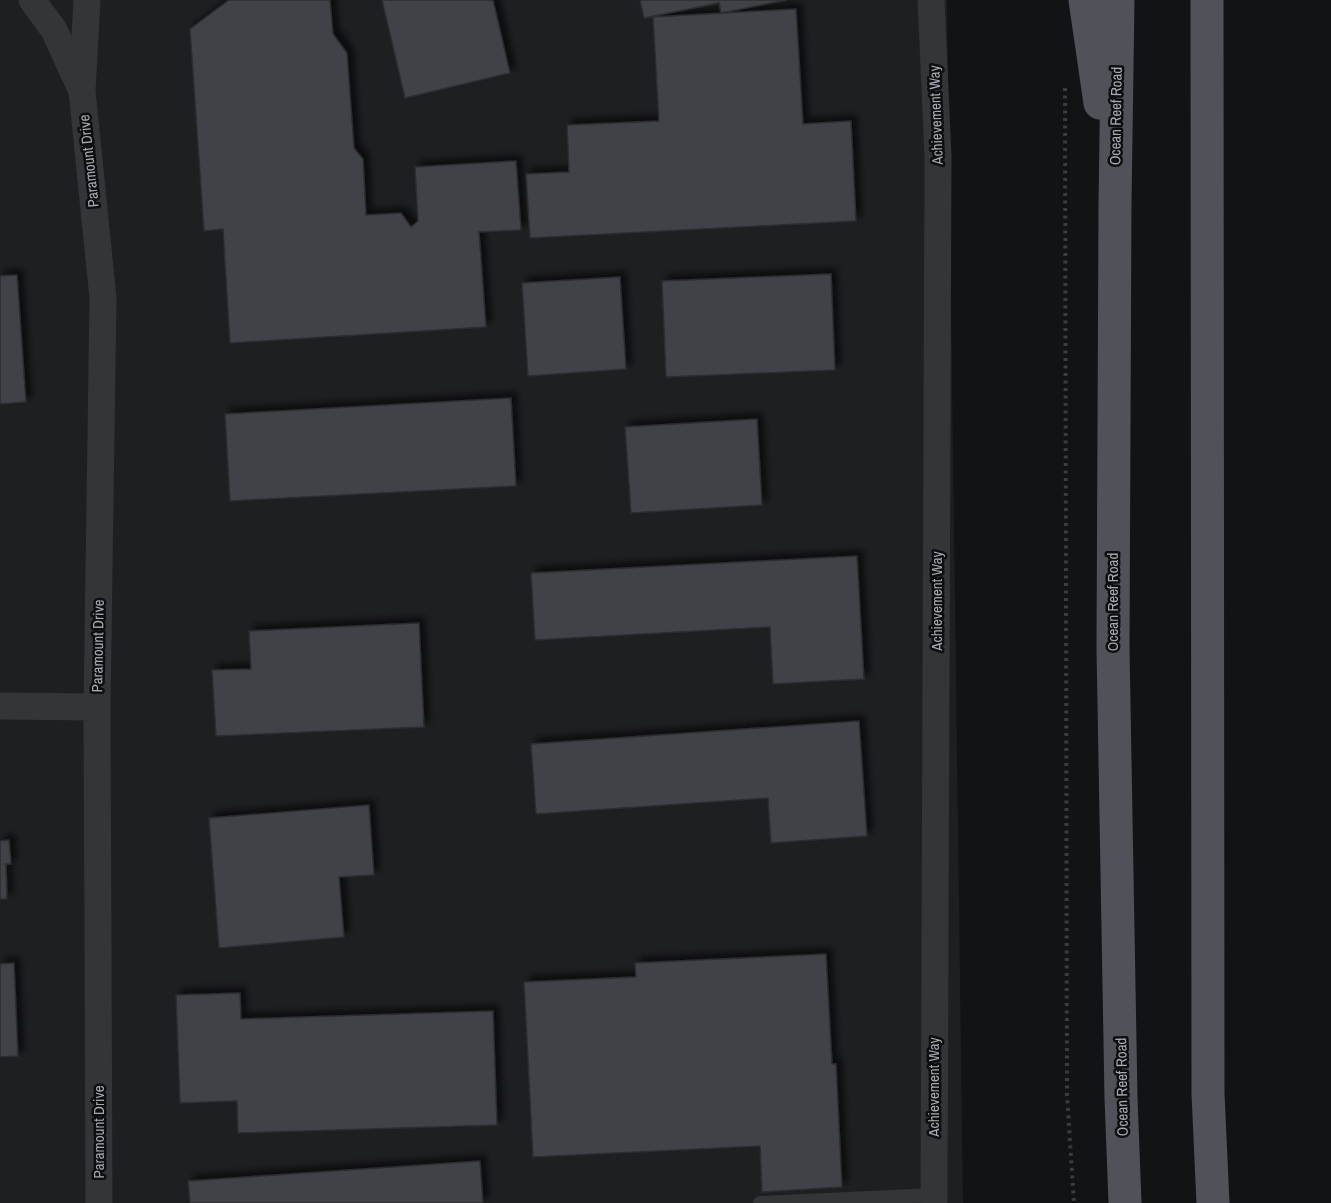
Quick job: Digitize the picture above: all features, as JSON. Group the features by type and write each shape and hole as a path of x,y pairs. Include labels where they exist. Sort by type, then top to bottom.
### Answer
{"main road":[{"path":"1085,0 1115,203"},
{"name":"Ocean Reef Road","path":"1118,0 1113,648 1125,1203"},
{"path":"1207,0 1208,1094 1213,1203"}],"street":[{"name":"Paramount Drive","path":"32,0 54,30 82,91"},
{"name":"Paramount Drive","path":"87,0 82,91 103,298 97,708 99,1203"},
{"name":"Achievement Way","path":"931,0 938,156 934,1199"},
{"path":"0,706 97,708"}],"lane":[{"path":"760,1203 934,1199"}],"path":[{"path":"1065,83 1067,1095 1074,1203"}],"shaded area":[{"path":"0,0 947,0 963,1203 0,1203"}],"building":[{"path":"229,0 330,0 333,34 347,53 354,148 363,159 366,215 401,213 411,227 418,221 415,167 516,161 521,230 479,232 486,327 230,343 223,229 204,231 190,29"},
{"path":"382,0 493,0 510,73 405,98"},
{"path":"640,0 787,0 721,13 719,3 644,18"},
{"path":"796,9 803,124 851,121 856,221 530,238 526,174 569,172 567,125 659,121 653,17"},
{"path":"831,274 835,370 666,377 662,281"},
{"path":"17,275 26,402 0,404 0,276"},
{"path":"620,277 626,369 528,376 522,283"},
{"path":"511,398 516,486 230,501 225,414"},
{"path":"757,419 762,505 631,513 625,427"},
{"path":"857,556 864,679 773,684 770,627 535,640 531,573"},
{"path":"419,623 424,727 216,736 212,670 251,669 249,631"},
{"path":"859,721 867,836 771,843 768,798 536,814 531,744"},
{"path":"369,805 374,875 339,877 344,937 219,948 209,818"},
{"path":"9,840 11,864 6,864 7,899 0,899 0,841"},
{"path":"826,954 832,1064 836,1064 842,1187 762,1192 760,1146 533,1157 524,982 636,977 635,963"},
{"path":"14,963 18,1056 0,1057 0,964"},
{"path":"240,993 241,1019 493,1011 497,1125 238,1133 237,1101 180,1103 176,995"},
{"path":"480,1161 483,1203 190,1203 188,1181"}]}
